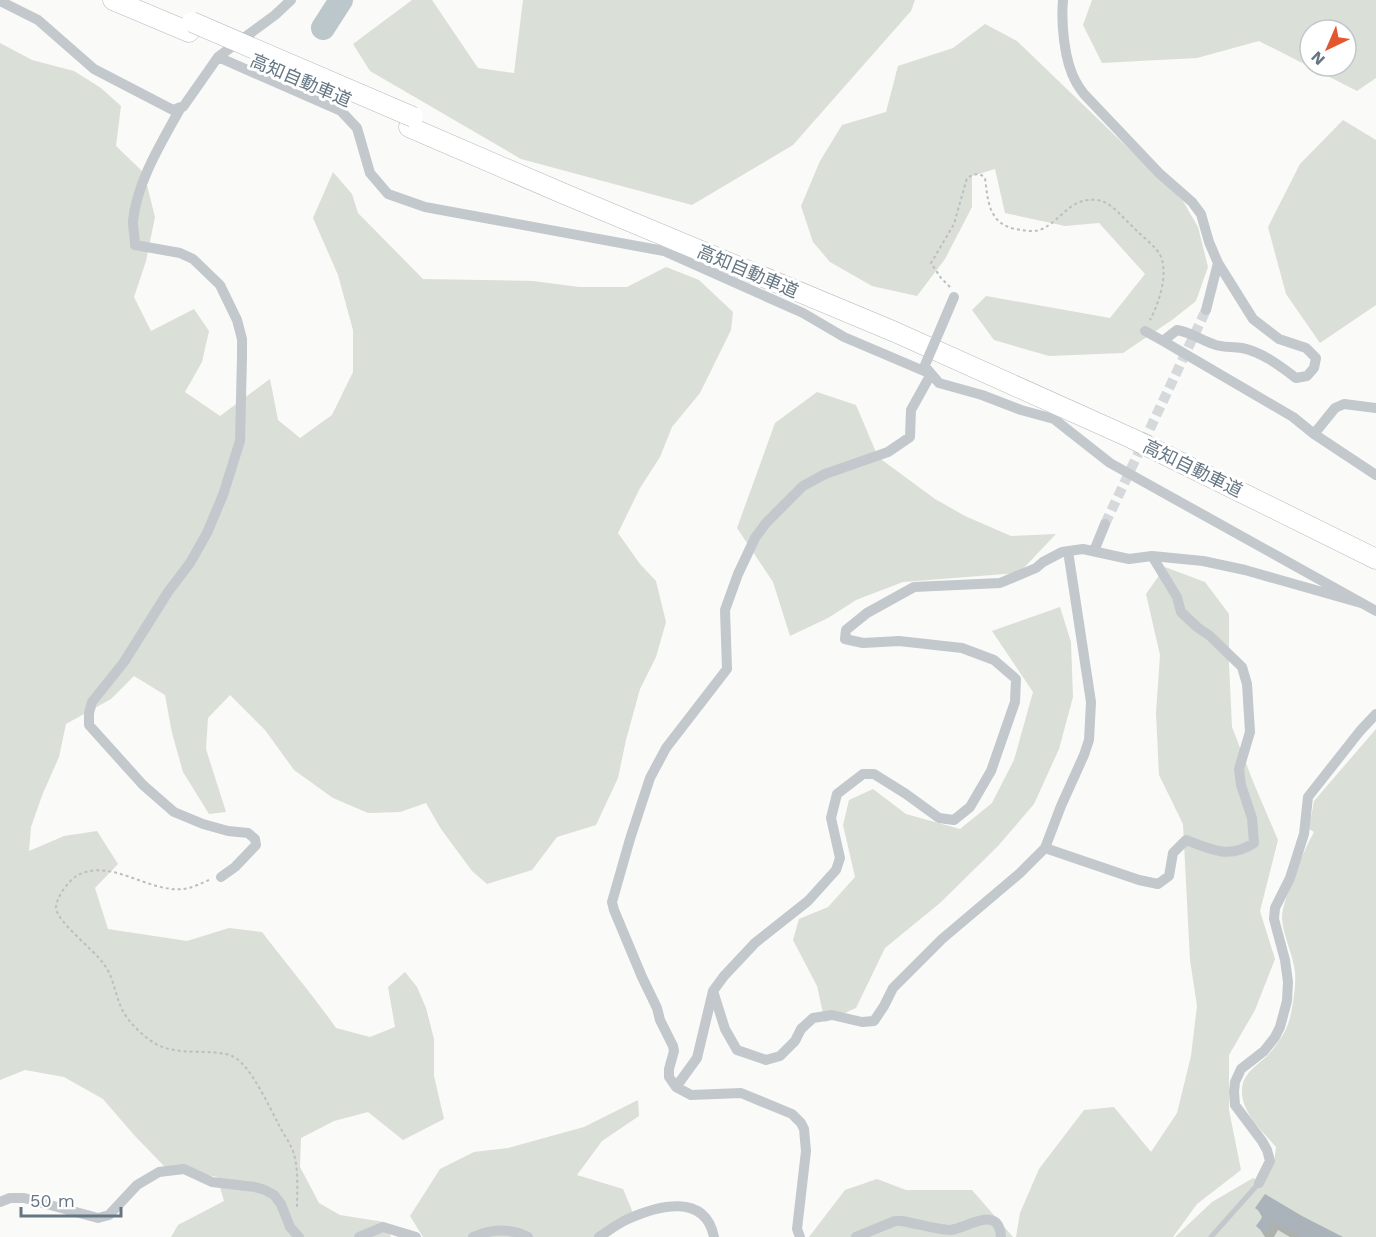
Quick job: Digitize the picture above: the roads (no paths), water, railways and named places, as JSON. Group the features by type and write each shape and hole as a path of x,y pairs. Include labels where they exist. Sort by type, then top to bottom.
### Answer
{"highway":[{"name":"高知自動車道","path":"113,0 191,27 411,122 957,347 1116,417 1284,498 1376,546"},
{"name":"高知自動車道","path":"141,0 191,27"},
{"name":"高知自動車道","path":"411,122 562,193 896,332 1131,438 1376,559"}],"street":[{"path":"221,877 235,867 256,845 255,839 248,833 228,831 202,824 174,812 143,785 89,725 89,713 92,702 124,662 168,592 190,563 207,533 223,495 240,441 243,356 242,339 237,320 220,285 193,259 180,253 135,245 133,222 141,189 155,154 181,108 218,57 275,15 291,0"},
{"path":"1063,0 1062,11 1070,69 1084,94 1160,174 1192,202 1201,214 1218,263 1253,319 1279,339 1306,348 1316,358 1314,368 1306,376 1296,378 1276,363 1257,353 1241,348 1216,346 1184,331 1178,330 1163,340"},
{"path":"0,1 38,20 94,69 173,110 181,108"},
{"path":"218,57 341,111 357,128 370,173 388,194 425,207 664,251 803,313 844,337 928,370 939,383 1054,419 1110,463 1376,611"},
{"path":"1206,310 1218,263"},
{"path":"800,1237 797,1229 806,1152 804,1129 801,1123 792,1114 741,1093 691,1095 676,1087 669,1077 674,1046 660,1020 612,902 650,778 666,748 727,669 725,610 738,574 755,538 766,523 803,486 825,474 888,452 910,437 910,410 928,370 954,297"},
{"path":"1145,331 1293,417 1314,434 1376,475"},
{"path":"1314,434 1335,408 1344,404 1376,408"},
{"path":"1094,551 1105,524"},
{"path":"676,1087 697,1058 713,991 724,976 755,943 808,902 836,870 840,858 831,818 837,794 863,774 874,774 939,818 954,820 970,807 991,771 1014,702 1016,679 994,660 962,648 899,641 864,643 845,639 846,630 867,613 914,588 1000,583 1036,568 1062,552 1083,549 1129,559 1152,556 1203,561 1245,570 1361,603"},
{"path":"713,991 725,1029 737,1050 766,1060 780,1056 795,1041 801,1029 813,1018 832,1016 862,1022 874,1021 893,988 942,939 1020,873 1045,848 1060,806 1089,740 1091,702 1068,551"},
{"path":"1045,848 1139,880 1158,884 1169,876 1173,853 1186,840 1212,850 1228,852 1244,850 1254,843 1252,818 1241,785 1239,769 1250,732 1247,684 1242,667 1181,612 1177,597 1152,556"},
{"path":"1258,1183 1270,1161 1267,1150 1235,1105 1234,1092 1235,1082 1241,1069 1264,1051 1275,1037 1287,1001 1288,982 1285,960 1274,919 1275,908 1290,878 1304,834 1308,797 1376,714"},
{"path":"0,1202 10,1198 24,1198 98,1218 109,1215 137,1185 159,1172 184,1169 212,1182 255,1187 274,1195 281,1204 290,1227 298,1236"},
{"path":"599,1237 626,1220 660,1209 682,1206 703,1215 710,1224 714,1237"},
{"path":"856,1237 895,1221 950,1230 980,1220 997,1224 1001,1237"},
{"path":"359,1237 383,1227 416,1237"},
{"path":"472,1237 505,1230 528,1237"}],"lane":[{"path":"1211,1237 1258,1183"}],"waterway":[{"path":"323,28 341,0"}],"tunnel":[{"path":"1105,524 1206,310"}]}
